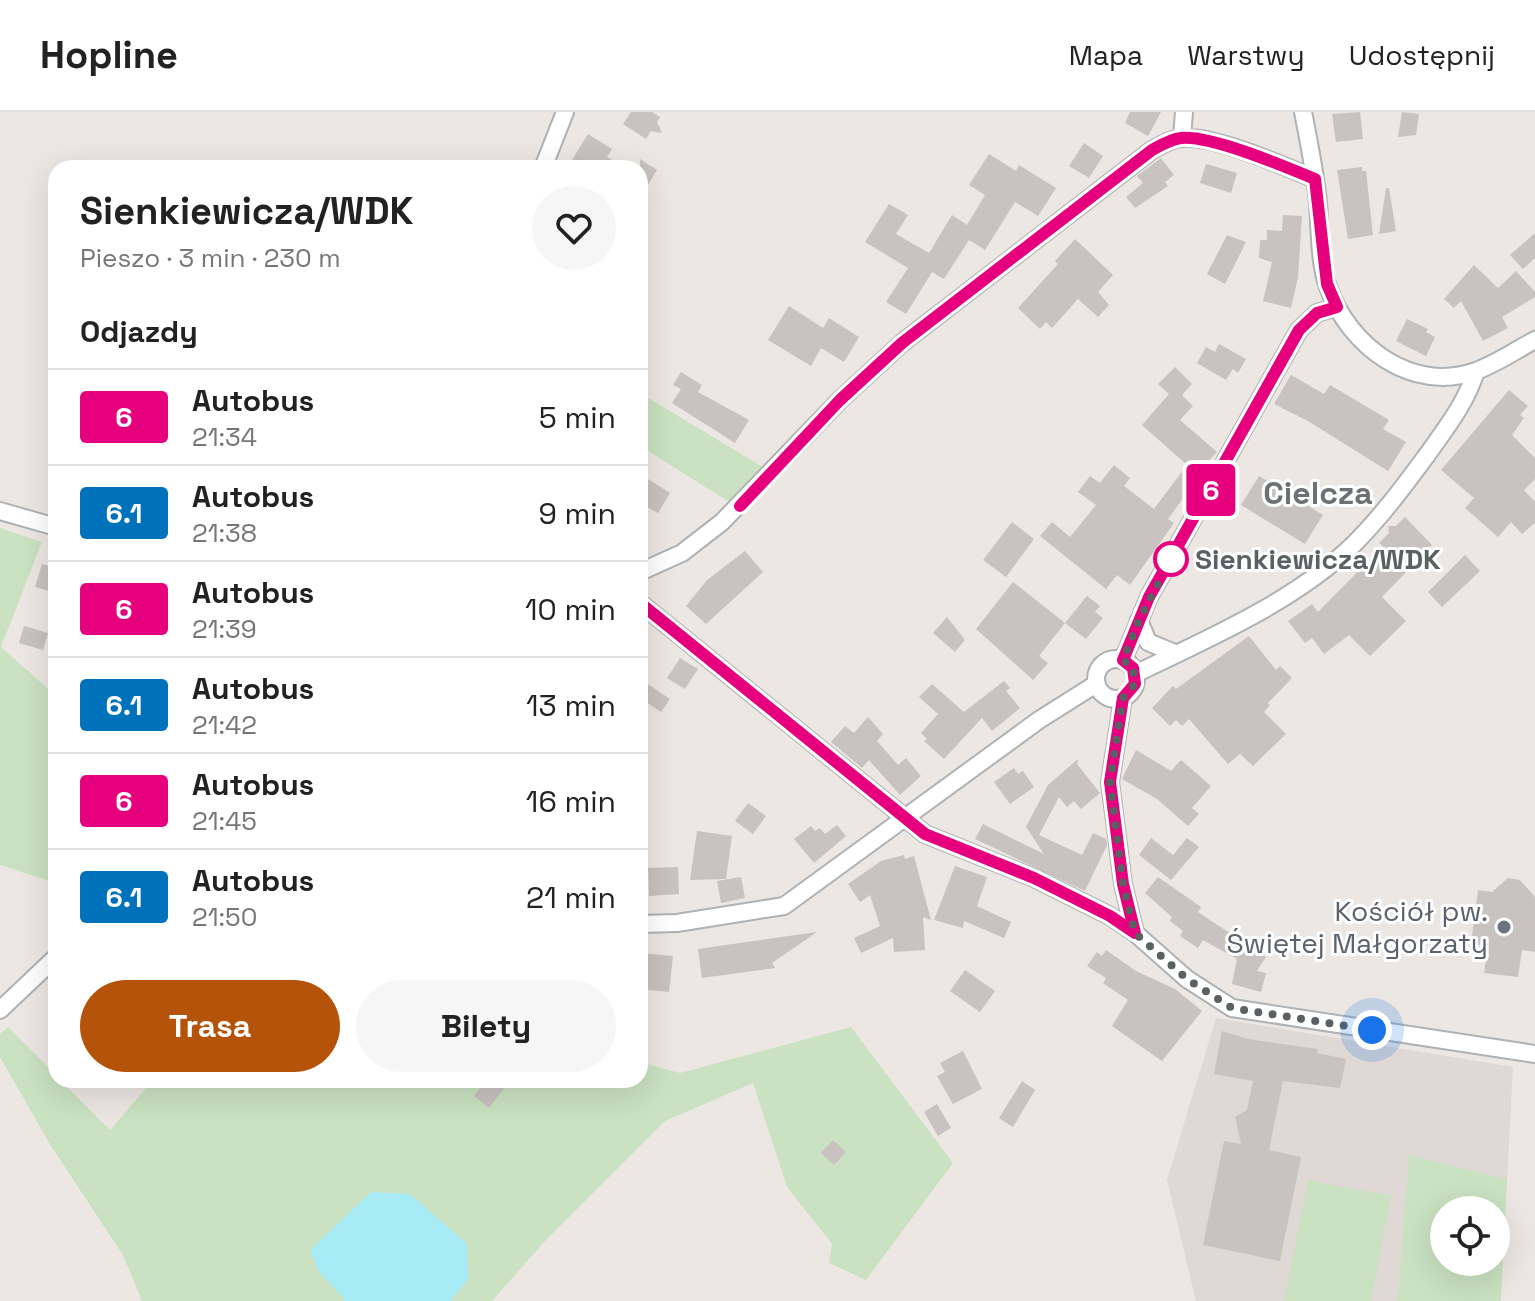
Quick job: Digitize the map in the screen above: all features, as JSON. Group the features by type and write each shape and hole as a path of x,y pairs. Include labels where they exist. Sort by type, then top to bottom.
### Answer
{"street":[{"path":"546,160 565,112"},
{"path":"1182,138 1184,112"},
{"path":"1303,112 1315,179 1327,284 1350,329 1373,351 1413,374 1450,377 1476,371 1535,340"},
{"path":"648,568 682,553 722,522 840,400 947,306 1152,150 1182,138 1233,149 1315,179"},
{"path":"1123,660 1139,620 1299,330 1317,313 1337,307"},
{"path":"1135,674 1297,587 1352,546 1393,502 1456,414 1470,390 1476,371"},
{"path":"0,511 48,525"},
{"path":"648,609 925,834 1034,878 1110,916 1135,933 1187,979 1232,1008 1535,1054"},
{"path":"1139,620 1148,642 1177,654"},
{"path":"1123,660 1135,674"},
{"path":"1123,660 1106,662 1096,676 1096,684 1104,695 1123,698"},
{"path":"1135,674 1131,692 1123,698 1110,782 1123,884 1135,933"},
{"path":"648,924 677,923 784,906 1039,720 1096,684"},
{"path":"0,1010 48,965"}],"shaded area":[{"path":"1216,1018 1513,1067 1507,1179 1409,1156 1397,1301 1196,1301 1167,1180"}],"green space":[{"path":"648,398 766,469 731,503 648,451"},
{"path":"0,528 42,542 1,647 48,689 48,880 0,865"},
{"path":"8,1027 48,1067 48,1088 68,1088 110,1130 146,1088 648,1088 648,1064 680,1073 851,1027 953,1163 866,1280 829,1263 832,1244 787,1187 753,1083 665,1121 545,1241 492,1301 142,1301 123,1255 51,1146 0,1057 0,1034"},
{"path":"1409,1155 1507,1179 1506,1196 1430,1196 1430,1276 1502,1276 1501,1301 1397,1301"},
{"path":"1308,1180 1391,1196 1371,1301 1284,1301"}],"water":[{"path":"371,1192 410,1194 467,1244 468,1280 450,1301 346,1301 319,1272 310,1250"}],"building":[{"path":"631,112 652,112 660,117 657,122 662,133 651,131 646,139 623,124"},
{"path":"1130,112 1161,112 1148,136 1125,123"},
{"path":"1360,112 1363,139 1336,142 1332,114"},
{"path":"1402,112 1419,114 1416,135 1398,137"},
{"path":"588,134 612,149 607,157 612,160 572,160"},
{"path":"1084,143 1103,156 1089,178 1069,166"},
{"path":"989,154 1016,171 1019,165 1056,188 1038,216 1015,202 985,250 969,240 944,279 932,272 906,314 886,302 908,268 865,242 889,204 908,215 896,234 929,253 952,215 967,225 985,195 969,185"},
{"path":"1161,158 1174,175 1165,182 1168,186 1135,208 1126,197 1143,183 1137,176"},
{"path":"648,164 657,170 648,185"},
{"path":"1206,164 1237,173 1231,193 1200,183"},
{"path":"1362,167 1362,171 1366,171 1373,235 1348,239 1337,170"},
{"path":"1386,188 1389,188 1396,231 1379,234"},
{"path":"1283,215 1302,216 1298,277 1291,308 1263,301 1272,262 1259,258 1260,240 1267,240 1267,230 1282,231"},
{"path":"1535,233 1535,258 1523,269 1510,255"},
{"path":"1227,235 1246,242 1225,284 1207,274"},
{"path":"1075,239 1113,275 1098,292 1109,305 1098,317 1078,299 1052,328 1046,322 1040,329 1018,308 1058,264 1055,261"},
{"path":"1474,265 1498,288 1516,271 1535,292 1535,297 1502,317 1508,328 1483,341 1461,301 1454,308 1444,299"},
{"path":"789,306 823,328 829,318 859,337 844,362 821,348 811,366 768,340"},
{"path":"1407,319 1428,329 1426,332 1435,337 1426,356 1396,341"},
{"path":"1219,344 1246,359 1238,373 1233,369 1226,380 1197,363 1206,347 1215,352"},
{"path":"1175,367 1192,384 1182,395 1193,406 1180,420 1217,452 1189,483 1192,486 1168,519 1174,523 1130,585 1117,575 1106,589 1040,536 1052,522 1070,537 1096,505 1078,492 1090,476 1100,483 1114,465 1130,478 1124,486 1154,509 1187,465 1142,425 1169,394 1158,384"},
{"path":"681,372 702,385 698,392 749,420 735,443 672,403 681,389 673,385"},
{"path":"1291,375 1324,394 1330,385 1389,420 1383,429 1406,442 1388,471 1308,421 1274,404"},
{"path":"1509,390 1528,406 1520,415 1524,418 1512,435 1535,458 1535,479 1524,490 1535,502 1535,523 1522,534 1511,522 1498,537 1465,508 1474,498 1441,470"},
{"path":"1259,476 1323,515 1305,544 1241,505"},
{"path":"648,479 670,493 658,513 648,507"},
{"path":"1405,517 1432,545 1382,597 1406,621 1370,656 1349,635 1324,654 1312,638 1305,643 1288,621 1312,604 1318,612 1383,546 1379,543 1389,533 1388,526 1396,526"},
{"path":"1012,522 1034,539 1006,577 983,560"},
{"path":"745,551 763,572 706,624 686,606 707,580"},
{"path":"1465,555 1480,571 1442,607 1428,592"},
{"path":"42,564 48,566 48,591 35,587"},
{"path":"1013,582 1065,623 1039,656 1048,663 1033,680 976,629"},
{"path":"1087,596 1100,606 1095,612 1103,618 1086,639 1065,623"},
{"path":"947,617 965,640 955,652 933,633"},
{"path":"24,626 48,633 43,650 19,643"},
{"path":"1249,636 1276,670 1280,666 1292,678 1268,703 1270,705 1264,712 1286,734 1253,766 1240,754 1228,764 1189,719 1182,726 1176,720 1170,726 1152,708 1173,686 1176,689"},
{"path":"680,658 698,669 685,689 667,678"},
{"path":"1004,681 1010,688 1006,691 1020,708 992,731 982,718 944,759 924,741 927,739 921,733 938,714 919,697 932,684 964,712"},
{"path":"648,684 670,699 661,712 648,703"},
{"path":"868,717 883,734 877,741 898,765 906,758 921,776 900,795 869,760 862,768 831,742 845,726 854,733"},
{"path":"1136,750 1171,771 1181,760 1211,786 1192,808 1199,814 1188,826 1157,799 1122,779"},
{"path":"1078,759 1077,764 1100,793 1081,809 1074,801 1067,807 1059,797 1039,835 1082,855 1093,833 1106,839 1107,845 1085,891 975,839 983,824 1044,854 1026,827 1048,785"},
{"path":"1014,768 1018,774 1023,771 1034,787 1010,804 994,782"},
{"path":"748,803 766,816 753,834 735,821"},
{"path":"837,825 846,836 814,863 794,839 811,826 815,831 820,828 825,834"},
{"path":"697,831 732,836 726,879 690,880"},
{"path":"1151,838 1173,855 1187,838 1199,847 1171,880 1139,855"},
{"path":"904,855 905,859 914,856 931,920 923,917 925,950 894,952 893,938 861,953 854,938 880,926 870,895 860,902 848,884 881,861"},
{"path":"955,866 987,877 977,906 1011,922 1004,938 964,921 963,928 934,920"},
{"path":"678,867 679,894 649,896 648,868"},
{"path":"741,877 745,898 721,903 717,881"},
{"path":"1158,877 1201,907 1198,912 1266,957 1257,971 1266,973 1261,992 1232,984 1237,959 1203,940 1198,948 1180,936 1183,931 1170,921 1172,917 1145,893"},
{"name":"Kościół pw. Świętej Małgorzaty","path":"1508,878 1520,880 1535,897 1535,952 1522,950 1518,977 1484,973 1488,946 1471,944 1478,890 1492,892"},
{"path":"817,932 772,963 775,968 702,978 698,949"},
{"path":"1106,950 1136,971 1175,989 1202,1011 1162,1061 1112,1026 1128,1000 1103,983 1106,978 1087,966 1097,952 1102,956"},
{"path":"648,954 673,956 669,992 648,990"},
{"path":"965,970 995,991 980,1012 950,991"},
{"path":"1222,1031 1248,1039 1318,1049 1317,1053 1346,1059 1340,1088 1283,1081 1269,1150 1301,1157 1280,1261 1203,1245 1224,1141 1241,1144 1235,1117 1247,1110 1253,1081 1214,1074"},
{"path":"963,1051 982,1089 953,1104 937,1076 945,1072 940,1063"},
{"path":"1022,1081 1035,1090 1013,1127 999,1118"},
{"path":"480,1088 504,1088 489,1108 474,1096"},
{"path":"937,1104 951,1128 938,1136 924,1112"},
{"path":"833,1140 846,1152 834,1165 821,1153"}],"bus line":[{"name":"6","path":"648,609 925,834 1079,899 1135,933 1123,884 1110,782 1123,698 1135,684 1133,668 1123,660 1149,597 1202,508 1299,330 1317,313 1337,307 1327,284 1315,179 1273,161 1199,140 1182,138 1152,150 902,343 840,400 740,506"}],"place":[{"name":"Sienkiewicza/WDK","path":"1171,559"},
{"name":"Kościół pw. Świętej Małgorzaty","path":"1504,927"}],"district":[{"name":"Cielcza","path":"1318,493"}],"route":[{"path":"1171,559 1149,597 1123,660 1133,668 1135,684 1123,698 1112,761 1112,802 1123,884 1135,933 1187,979 1212,998 1232,1008 1372,1030"}]}
